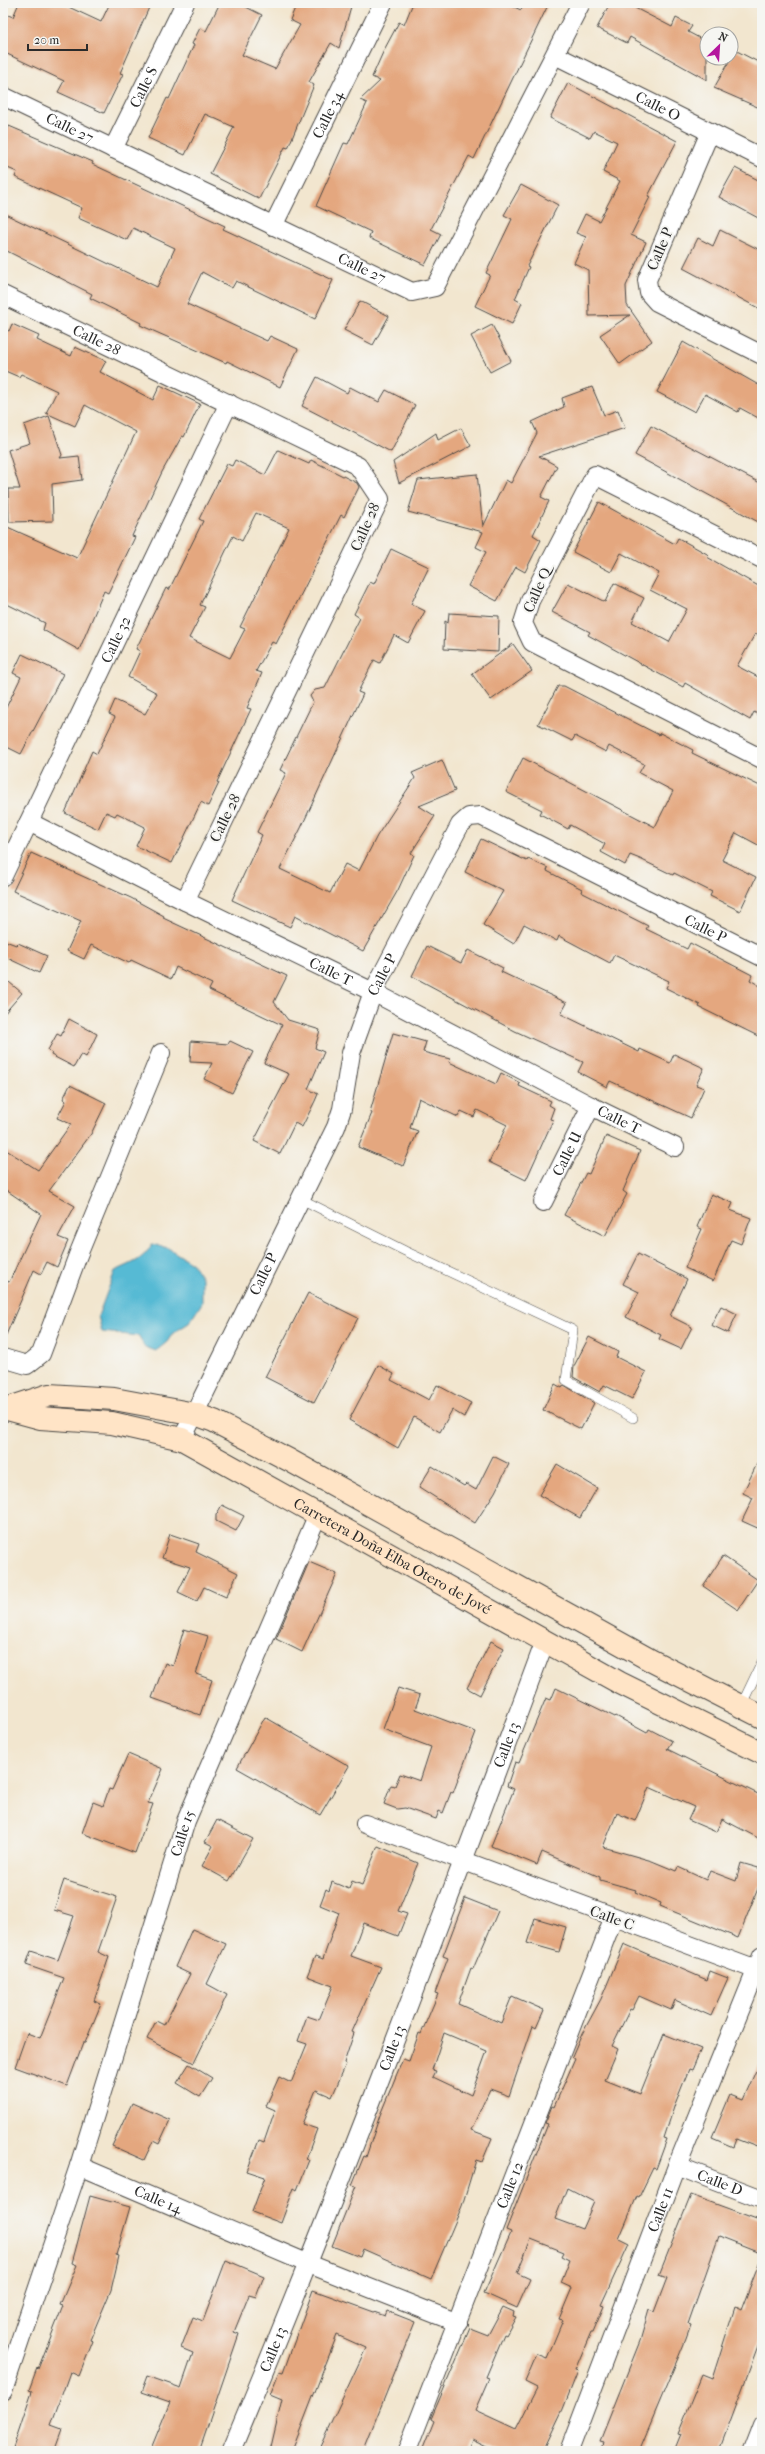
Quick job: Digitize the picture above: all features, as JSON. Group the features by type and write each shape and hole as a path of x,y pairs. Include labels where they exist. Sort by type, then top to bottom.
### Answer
{"street":[{"name":"Calle S","path":"113,149 185,3"},
{"name":"Calle 34","path":"273,226 383,3"},
{"name":"Calle 27","path":"3,96 412,292 435,287 581,3"},
{"name":"Calle O","path":"555,55 762,158"},
{"name":"Calle P","path":"710,132 647,280 649,293 657,302 762,355"},
{"name":"Calle 28","path":"3,295 358,466 380,499 185,901"},
{"name":"Calle 32","path":"3,876 229,403"},
{"name":"Calle Q","path":"762,559 595,475 530,601 523,622 532,642 762,759"},
{"name":"Calle P","path":"182,1439 336,1127 342,1109 351,1053 373,992 460,825 469,817 482,816 762,958"},
{"name":"Calle T","path":"29,822 185,901 373,992 592,1106 675,1147"},
{"path":"3,1358 13,1363 27,1365 41,1354 78,1255 160,1053"},
{"name":"Calle U","path":"543,1202 592,1106"},
{"name":"Carretera Doña Elba Otero de Jové","path":"5,1410 49,1395 114,1399 195,1414 289,1460 546,1604 762,1717"},
{"name":"Carretera Doña Elba Otero de Jové","path":"5,1410 40,1418 112,1423 182,1439 620,1683 762,1753"},
{"name":"Calle 15","path":"79,2166 186,1821 318,1514"},
{"name":"Calle 13","path":"231,2451 309,2264 463,1862 544,1641"},
{"name":"Calle C","path":"365,1824 613,1919 760,1966"},
{"name":"Calle 12","path":"408,2451 613,1919"},
{"name":"Calle 11","path":"569,2451 677,2166 760,1966"},
{"path":"3,2391 79,2166"},
{"name":"Calle 14","path":"79,2166 309,2264 458,2323"},
{"name":"Calle D","path":"677,2166 762,2198"},
{"path":"752,2451 762,2425"}],"lane":[{"path":"301,1198 405,1251 573,1330 566,1380 633,1418"},
{"path":"741,1706 762,1662"}],"water":[{"path":"152,1244 168,1248 192,1263 202,1278 202,1303 189,1323 173,1333 167,1342 156,1351 145,1347 138,1336 102,1332 98,1316 115,1271 141,1258"}],"building":[{"path":"19,3 60,3 101,22 110,3 151,3 120,73 123,74 104,113 58,92 64,81 3,52 3,13 13,17"},
{"path":"220,3 238,3 262,15 242,55 275,69 300,25 290,20 297,3 352,3 339,48 331,43 309,82 314,85 288,148 285,147 259,199 210,174 234,127 205,114 185,155 148,138 167,98 169,99 194,45 192,44 200,28 206,31"},
{"path":"413,3 505,3 521,10 524,3 549,3 474,159 469,156 431,229 441,234 425,265 369,238 371,232 316,206 344,143 348,144 367,103 360,100 380,81 372,77 399,22 404,25"},
{"path":"610,3 637,3 635,8 672,27 676,18 692,26 688,32 699,38 699,66 707,66 707,80 630,37 627,43 597,28"},
{"path":"739,52 762,64 762,109 714,88 726,66 739,66"},
{"path":"568,83 677,141 648,196 650,197 631,235 646,242 626,286 627,305 652,341 620,364 600,335 630,315 589,316 588,270 574,263 586,237 576,233 585,214 599,221 620,181 603,172 617,142 594,131 590,138 550,118"},
{"path":"9,126 93,162 92,164 225,226 223,229 333,280 315,319 236,281 232,288 202,272 187,304 267,341 270,336 298,349 280,387 227,361 226,363 140,325 141,323 90,298 92,294 3,249 3,213 157,287 175,248 133,228 127,240 78,218 82,208 15,177 17,172 3,166 3,139"},
{"path":"735,168 762,182 762,220 719,197"},
{"path":"521,185 558,205 527,266 529,267 515,299 522,303 512,324 475,306 490,275 486,273 512,219 504,215"},
{"path":"720,230 762,251 762,310 683,268 698,238 713,246"},
{"path":"360,301 389,316 373,345 344,330"},
{"path":"12,324 39,336 37,340 71,356 75,347 106,361 100,372 153,400 160,385 200,404 184,437 182,436 162,472 132,536 135,537 108,593 104,591 79,650 43,630 45,623 3,602 3,525 77,558 136,432 85,405 75,426 46,413 57,391 21,374 19,377 3,370 3,328 9,331"},
{"path":"492,325 511,361 490,372 471,336"},
{"path":"683,342 762,387 762,420 740,408 738,412 705,394 695,412 657,392"},
{"path":"317,377 347,393 350,387 379,402 386,390 415,405 391,452 302,406"},
{"path":"592,387 604,415 618,410 625,428 539,456 557,466 541,497 549,501 533,535 541,540 525,572 516,567 497,601 468,586 486,552 476,547 483,532 408,512 418,480 477,474 483,527 506,480 511,483 537,433 532,422 564,407 562,398"},
{"path":"49,416 62,455 60,458 79,456 82,480 52,484 53,521 9,522 8,489 20,489 8,450 30,443 24,425"},
{"path":"651,426 762,484 762,524 635,455"},
{"path":"461,428 471,446 399,483 393,462 436,433 438,440"},
{"path":"278,450 309,464 311,460 357,483 359,487 344,517 341,515 276,644 272,642 256,671 262,673 247,708 251,709 217,782 219,783 208,806 201,802 172,863 136,846 145,827 117,813 115,816 106,812 98,829 65,813 92,751 97,754 115,717 109,714 115,700 145,714 157,693 128,677 140,651 136,649 166,588 169,590 203,521 199,519 227,464 232,466 235,460 265,475","holes":["256,513 289,528 240,627 245,629 230,658 189,638 205,607 200,605 233,536 242,541"]},
{"path":"599,502 675,544 678,538 709,555 707,557 762,588 762,637 755,634 737,666 762,679 762,717 754,712 750,720 685,683 683,687 588,635 590,632 552,612 568,583 605,602 614,583 644,598 632,622 669,642 687,609 650,590 659,573 621,553 611,572 573,552"},
{"path":"391,549 429,567 411,604 425,611 408,643 394,635 380,663 374,660 358,692 363,694 301,828 280,869 330,893 345,864 359,871 377,836 415,778 412,773 442,760 455,791 419,806 435,816 411,853 414,855 398,890 363,951 295,916 290,927 232,900 262,835 257,832 286,773 280,770 313,702 310,696 315,690 325,688 360,618 354,614 370,582 374,584"},
{"path":"449,613 499,616 498,652 444,649 445,621 448,623"},
{"path":"513,644 532,671 491,700 472,674"},
{"path":"22,654 63,674 21,754 3,745 3,714 21,677 13,673"},
{"path":"558,686 564,686 659,735 660,733 693,750 692,753 762,787 762,847 736,833 722,860 756,877 740,911 710,896 712,892 674,873 673,875 630,855 625,865 601,852 605,844 570,825 568,829 540,814 542,810 506,792 523,758 655,827 673,791 639,773 644,764 609,746 606,752 575,736 572,741 538,724"},
{"path":"481,839 527,861 528,859 548,868 547,871 582,889 581,892 648,926 646,929 687,949 690,943 752,975 750,980 762,987 762,1038 699,1007 700,1005 666,988 669,981 614,955 610,963 559,936 557,941 524,924 514,944 483,925 503,891 465,872"},
{"path":"31,853 131,898 164,916 163,918 287,976 274,1002 288,1020 320,1030 315,1048 324,1052 308,1089 318,1094 315,1101 302,1127 295,1123 280,1154 254,1141 289,1074 264,1063 282,1025 209,990 212,984 176,967 171,979 131,960 129,963 91,945 84,959 67,951 81,921 13,891"},
{"path":"3,940 16,945 18,943 47,956 39,973 3,956"},
{"path":"427,946 461,963 468,950 503,968 501,972 567,1003 561,1014 639,1052 640,1049 670,1063 674,1054 704,1068 696,1085 704,1088 691,1118 610,1081 607,1087 578,1072 583,1062 515,1031 412,976"},
{"path":"3,977 22,993 3,1015"},
{"path":"69,1019 97,1034 86,1057 81,1054 74,1067 51,1055 52,1053 48,1050 57,1034 61,1036"},
{"path":"393,1033 426,1042 423,1052 450,1059 449,1062 496,1084 501,1073 520,1083 519,1086 551,1101 549,1105 554,1108 550,1119 553,1120 526,1180 489,1162 507,1125 477,1110 474,1117 461,1111 458,1117 419,1098 410,1128 418,1131 403,1166 358,1147 372,1113 370,1112"},
{"path":"191,1041 228,1044 230,1041 253,1052 232,1093 204,1079 212,1063 190,1062"},
{"path":"70,1085 106,1103 91,1134 49,1191 75,1206 58,1237 68,1241 57,1267 47,1262 41,1274 34,1270 3,1342 3,1280 9,1282 41,1214 3,1188 3,1148 38,1170 71,1124 57,1118 66,1101 63,1099"},
{"path":"606,1136 640,1151 623,1191 627,1194 605,1236 564,1215 586,1173 589,1174"},
{"path":"711,1194 733,1203 730,1210 751,1218 741,1244 731,1240 713,1281 685,1268 702,1229 697,1227"},
{"path":"638,1254 687,1279 670,1316 692,1327 681,1349 659,1339 661,1335 626,1317 639,1292 623,1284"},
{"path":"308,1293 358,1318 314,1402 265,1377"},
{"path":"721,1306 737,1314 728,1333 711,1325"},
{"path":"589,1337 618,1352 616,1357 646,1372 632,1399 604,1385 600,1392 573,1377 574,1366"},
{"path":"378,1365 394,1374 391,1380 429,1400 437,1385 471,1403 464,1417 452,1410 440,1432 414,1417 398,1448 349,1420"},
{"path":"555,1384 562,1388 564,1385 594,1403 581,1429 543,1410"},
{"path":"762,1453 762,1530 742,1521 753,1498 743,1493"},
{"path":"493,1456 509,1464 495,1492 475,1523 419,1487 432,1466 464,1486 466,1484 476,1490"},
{"path":"557,1464 597,1488 580,1518 539,1495"},
{"path":"222,1505 244,1516 236,1531 216,1521 216,1515"},
{"path":"170,1534 199,1544 196,1552 238,1573 226,1597 204,1587 197,1601 178,1592 190,1567 162,1558"},
{"path":"723,1556 758,1580 738,1610 703,1586"},
{"path":"309,1562 337,1574 302,1652 276,1639"},
{"path":"184,1629 208,1636 196,1674 212,1680 200,1715 152,1698 165,1663 173,1666"},
{"path":"491,1641 504,1648 480,1695 467,1688"},
{"path":"398,1688 420,1695 415,1709 476,1732 453,1793 451,1792 443,1813 439,1811 436,1819 405,1808 397,1809 384,1804 391,1785 395,1786 400,1774 420,1781 431,1747 383,1729"},
{"path":"556,1688 615,1717 616,1716 647,1733 649,1729 672,1741 667,1749 762,1796 762,1840 722,1819 716,1832 688,1820 694,1807 649,1787 635,1821 617,1813 603,1847 652,1861 676,1871 678,1867 706,1880 710,1871 736,1881 741,1863 762,1869 762,1887 759,1886 738,1938 660,1906 661,1903 635,1892 636,1890 600,1880 600,1877 542,1852 537,1865 491,1846 514,1789 507,1786 515,1762 519,1763 546,1698 551,1700"},
{"path":"265,1717 349,1766 320,1815 237,1768"},
{"path":"128,1754 163,1769 148,1803 153,1804 135,1853 82,1833 93,1802 103,1806 109,1789 112,1790"},
{"path":"217,1820 253,1839 229,1881 202,1866 213,1846 205,1842"},
{"path":"378,1846 418,1863 398,1911 407,1914 398,1936 363,1923 351,1956 381,1967 352,2032 354,2033 344,2063 346,2064 332,2097 316,2090 302,2124 317,2129 306,2159 309,2160 297,2190 294,2188 281,2223 252,2212 265,2177 247,2171 259,2140 264,2142 275,2110 266,2106 279,2077 291,2083 307,2044 298,2041 307,2016 319,2020 333,1986 307,1976 315,1956 323,1959 339,1913 320,1905 326,1889 329,1891 332,1882 349,1889 352,1881 362,1885"},
{"path":"64,1880 117,1897 98,1952 109,1957 94,2001 101,2004 85,2043 83,2043 67,2086 15,2067 27,2033 40,2038 64,1978 26,1965 31,1951 58,1960 74,1916 54,1910"},
{"path":"465,1898 498,1911 473,1969 471,1968 458,2004 501,2023 512,1996 544,2010 536,2028 533,2026 509,2096 490,2089 471,2130 492,2138 482,2162 476,2160 462,2206 431,2279 363,2249 360,2257 332,2246 356,2186 352,2185 364,2156 366,2157 380,2115 403,2059 409,2061 419,2033 421,2034 438,1994 435,1993 448,1958 443,1956","holes":["444,2033 487,2051 471,2095 433,2077 436,2071 432,2070"]},
{"path":"535,1918 566,1927 559,1952 527,1943"},
{"path":"192,1929 226,1944 207,1984 227,1995 194,2063 147,2039 156,2021 164,2025 190,1974 175,1967"},
{"path":"624,1944 707,1980 710,1971 728,1978 711,2016 675,2000 671,2010 639,1996 632,2010 630,2009 612,2046 618,2049 605,2080 640,2094 664,2034 701,2049 692,2070 689,2069 675,2104 664,2138 667,2139 656,2169 653,2168 639,2197 637,2196 619,2239 629,2244 601,2305 604,2306 575,2370 578,2371 563,2409 543,2451 497,2451 472,2439 467,2451 422,2451 434,2421 431,2419 470,2328 488,2335 503,2307 514,2312 513,2316 516,2317 506,2335 504,2334 486,2377 489,2378 475,2410 516,2429 537,2388 525,2382 537,2354 547,2358 563,2320 559,2319 572,2288 561,2283 570,2260 562,2256 564,2252 531,2239 517,2273 530,2279 517,2308 484,2293 511,2232 506,2230 548,2124 545,2123 552,2106 554,2107 575,2059 572,2057 582,2034 601,1999","holes":["567,2188 594,2202 582,2229 555,2219"]},
{"path":"762,2057 762,2149 736,2139 733,2147 712,2138 730,2095 743,2100"},
{"path":"189,2064 212,2078 200,2097 177,2083"},
{"path":"132,2103 170,2120 159,2144 153,2141 144,2160 112,2146"},
{"path":"691,2195 762,2221 762,2253 719,2236 688,2324 691,2325 686,2339 639,2451 601,2451 604,2442 600,2441 640,2341 649,2310 654,2312 667,2278 659,2275"},
{"path":"90,2196 130,2207 116,2255 119,2256 111,2290 90,2340 93,2341 79,2376 70,2372 51,2425 62,2429 54,2451 12,2451 32,2391 29,2390 63,2306 60,2305 77,2265 72,2263"},
{"path":"761,2259 762,2336 719,2451 674,2451 681,2434 678,2433 702,2375 712,2379 735,2307 741,2310"},
{"path":"226,2260 264,2276 256,2297 249,2295 234,2332 239,2334 199,2451 150,2451 170,2402 141,2392 147,2376 181,2388 193,2353 181,2348 193,2317 203,2321"},
{"path":"313,2290 385,2316 387,2311 415,2322 363,2451 318,2451 366,2348 337,2335 292,2451 270,2451 282,2400 270,2395 279,2372 283,2373"}]}
